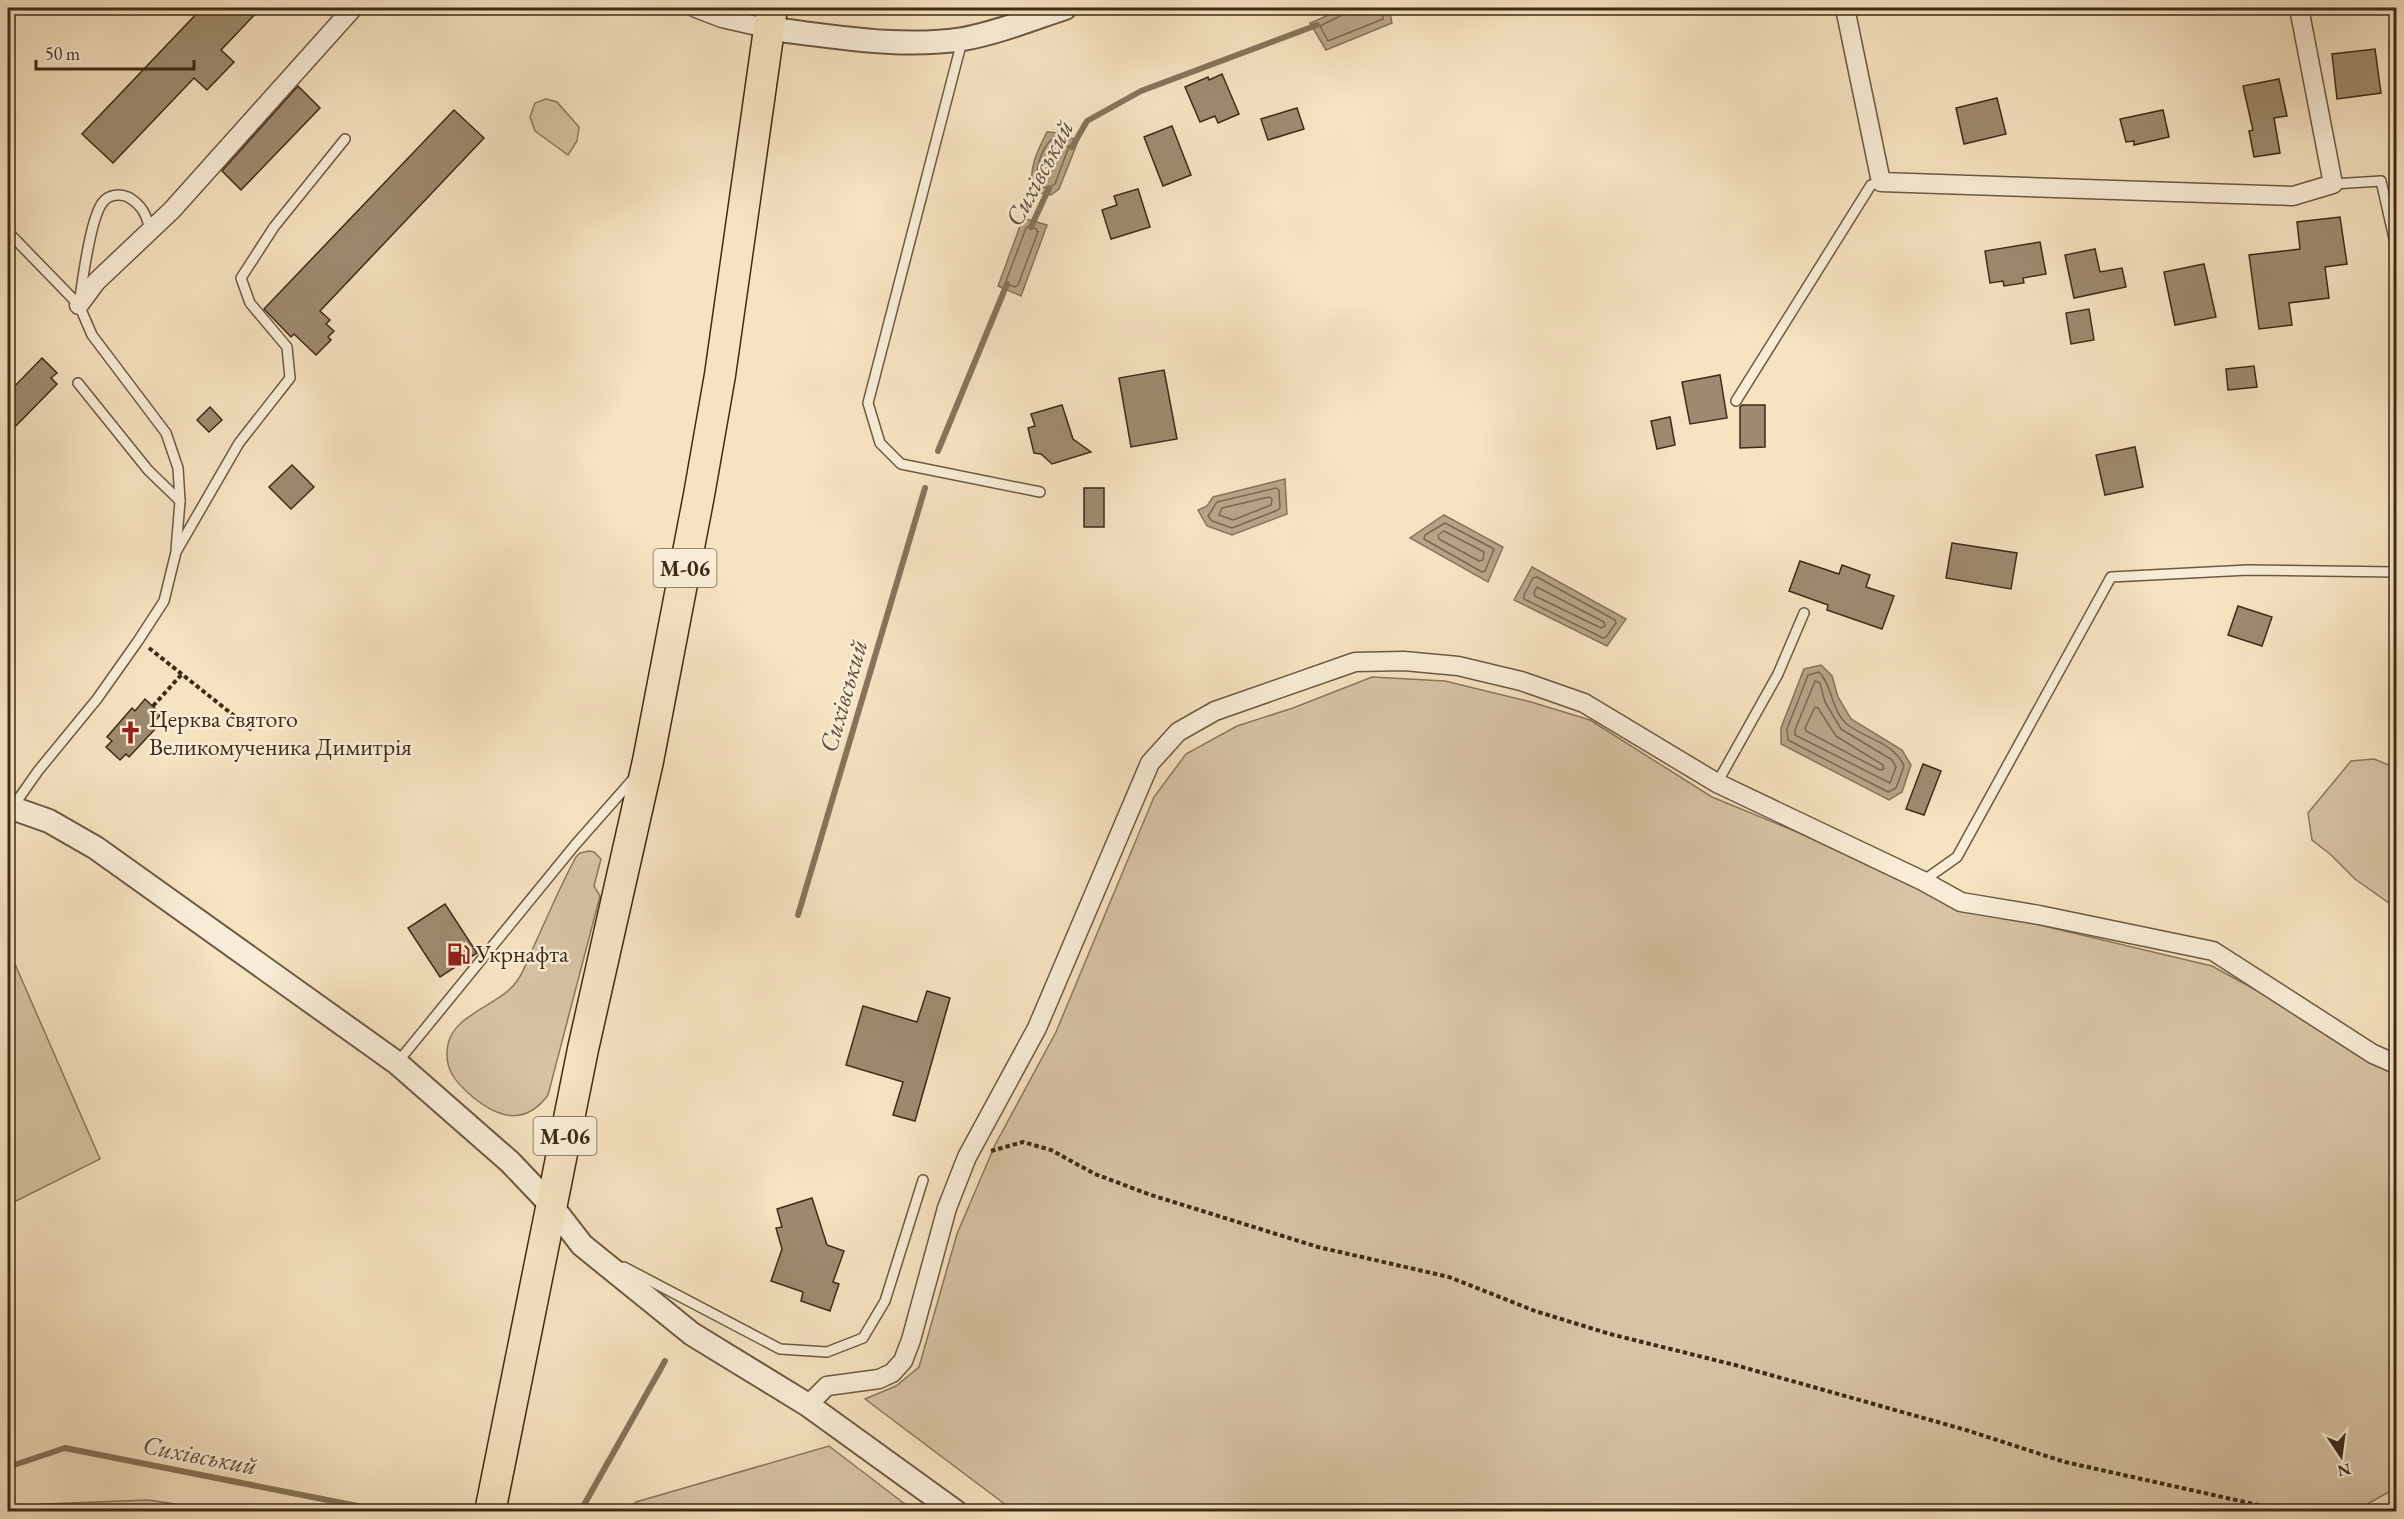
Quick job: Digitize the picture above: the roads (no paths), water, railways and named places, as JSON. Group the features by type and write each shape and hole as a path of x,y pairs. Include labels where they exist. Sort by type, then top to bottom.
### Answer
{"highway":[{"name":"М-06","path":"490,1512 583,1049 648,761 720,375 771,18"}],"street":[{"path":"79,305 96,282 188,192 353,8"},
{"path":"696,8 722,18 771,18 895,42 963,39 1009,27 1065,8"},
{"path":"1845,8 1881,182 2293,196 2333,184 2299,8"},
{"path":"808,1405 827,1386 879,1379 892,1373 903,1361 911,1340 947,1208 967,1157 1037,1028 1150,763 1178,732 1215,711 1355,662 1404,661 1458,666 1521,681 1584,703 1717,783 1923,881 1961,902 2038,915 2213,951 2373,1054 2397,1064"},
{"path":"10,808 49,821 96,848 397,1062 510,1162 551,1205 582,1245 692,1334 808,1405 956,1512"}],"lane":[{"path":"963,39 868,404 880,443 901,464 1040,492"},
{"path":"176,552 239,443 290,378 287,347 250,303 241,278 274,227 345,139"},
{"path":"2333,184 2381,181 2397,247"},
{"path":"1736,401 1871,185 1881,182"},
{"path":"79,305 85,264 98,210 104,201 111,196 123,195 136,202 144,211 150,231"},
{"path":"8,232 79,305 92,335 166,433 178,468 180,501 176,552 164,601 97,699 10,808"},
{"path":"78,383 148,470 180,501"},
{"path":"1923,881 1957,857 2111,577 2248,570 2397,572"},
{"path":"1717,783 1778,674 1804,613"},
{"path":"397,1062 575,845 648,761"},
{"path":"582,1245 780,1349 827,1352 863,1338 885,1301 923,1180"}],"water":[{"path":"1345,8 1389,8 1392,23 1326,50 1310,23"},
{"path":"1047,132 1060,133 1078,141 1059,189 1051,195 1033,191 1032,183 1034,161"},
{"path":"1023,218 1047,225 1021,296 998,286"},
{"path":"1285,479 1287,514 1232,535 1207,526 1198,510 1207,506 1213,497"},
{"path":"1444,515 1503,547 1488,582 1410,538"},
{"path":"1532,567 1626,619 1607,646 1514,600"},
{"path":"1821,665 1832,676 1838,697 1851,719 1902,750 1911,765 1902,792 1889,800 1781,744 1781,728 1804,669"}],"waterway":[{"name":"Сихівський","path":"1072,147 1087,121 1141,91 1317,25"},
{"name":"Сихівський","path":"1031,227 1049,188"},
{"name":"Сихівський","path":"938,451 1007,284"},
{"name":"Сихівський","path":"798,915 925,488"},
{"name":"Сихівський","path":"580,1512 665,1361"},
{"name":"Сихівський","path":"8,1467 65,1448 388,1512"}],"place":[{"name":"Церква святого Великомученика Димитрія","path":"131,733"},
{"name":"Укрнафта","path":"458,954"}]}
